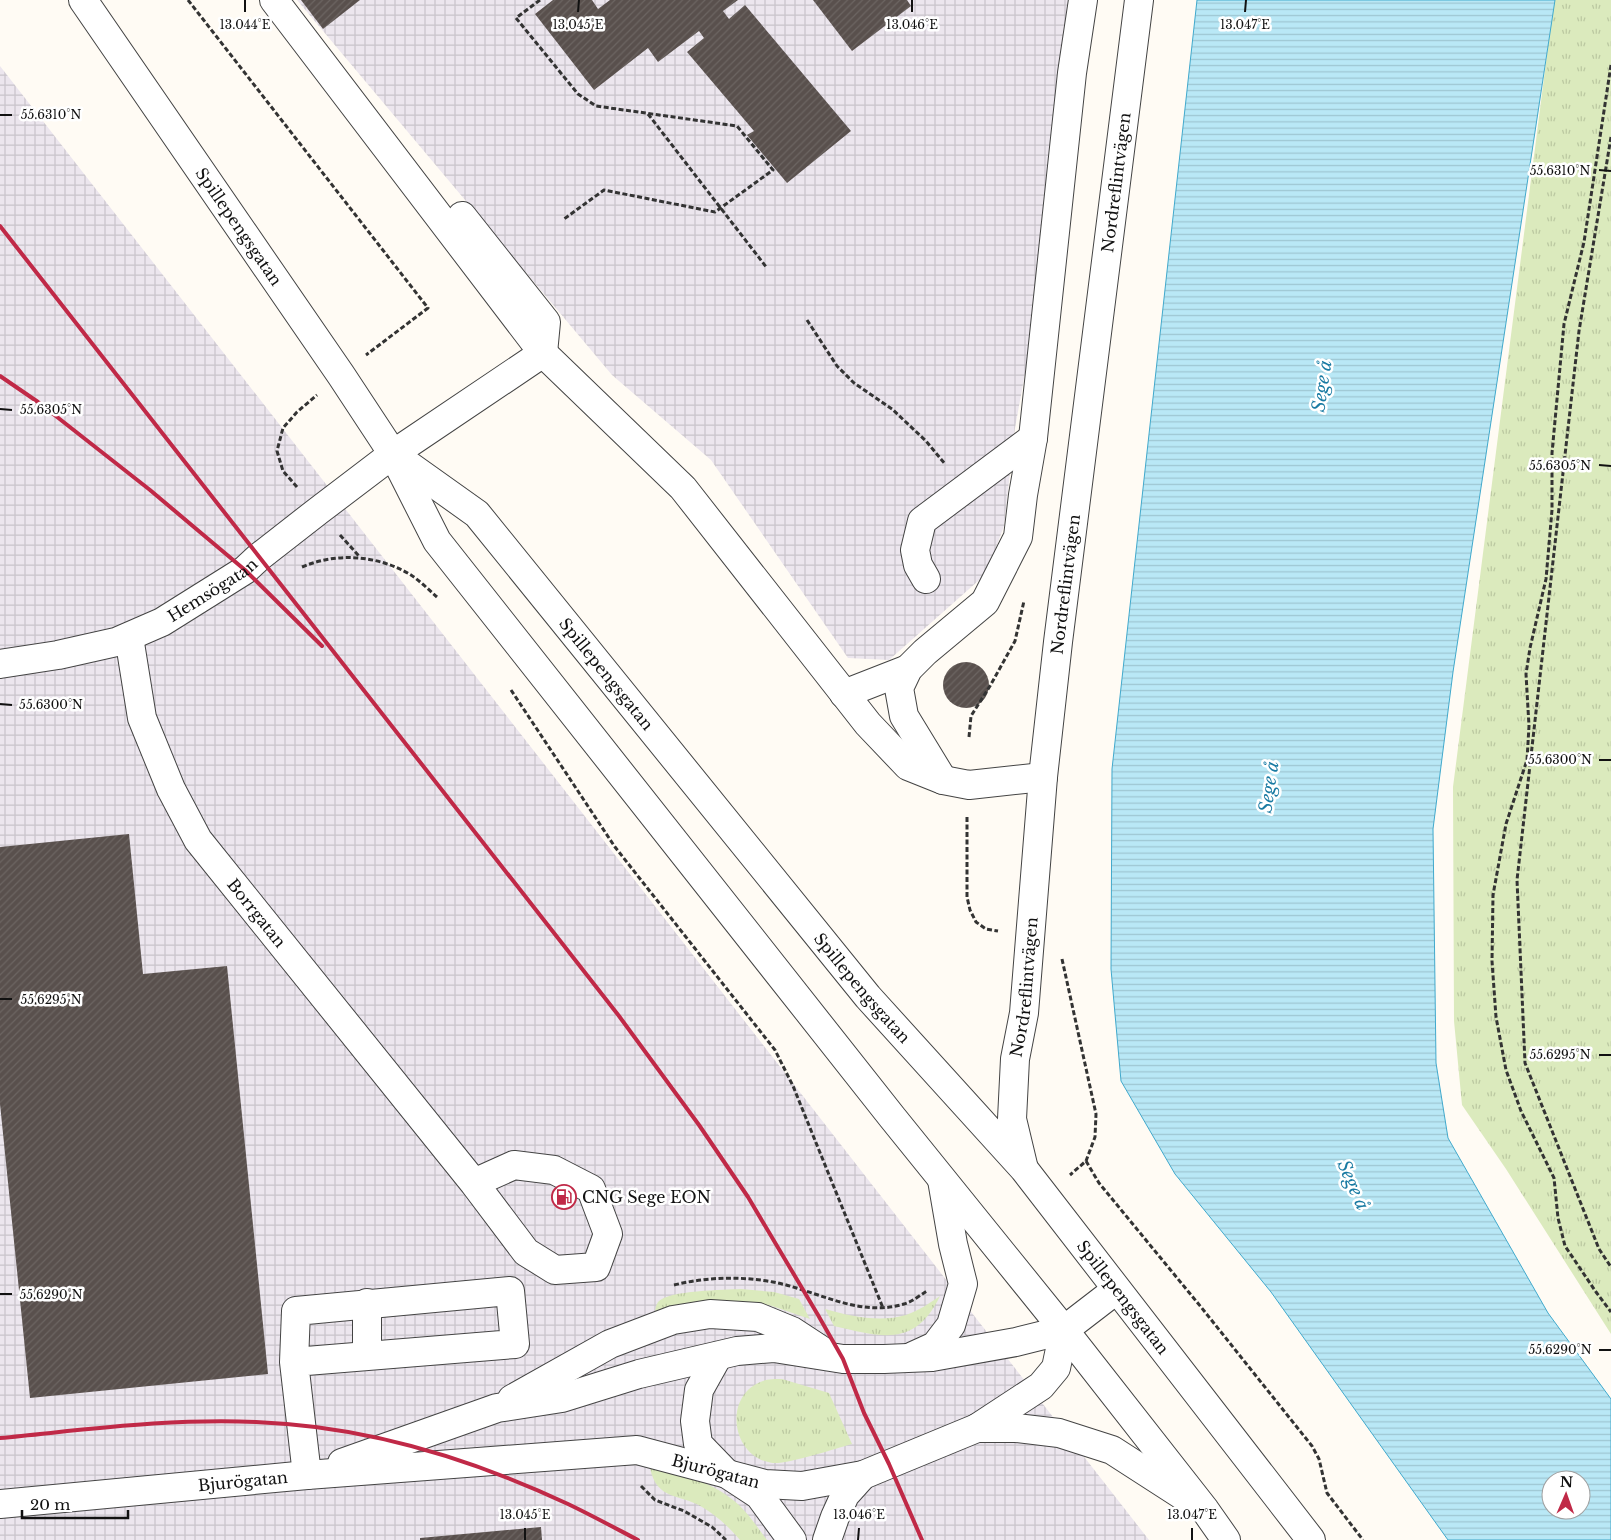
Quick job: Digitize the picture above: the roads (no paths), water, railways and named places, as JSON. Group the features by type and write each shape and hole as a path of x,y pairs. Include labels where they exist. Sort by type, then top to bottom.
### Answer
{"street":[{"name":"Spillepengsgatan","path":"83,0 341,375 393,454 437,541 942,1179 1064,1330 1205,1510 1226,1540"},
{"path":"274,0 543,353 683,488 868,724 908,766 943,780 968,785 1043,776"},
{"path":"298,0 352,76 546,322 543,353"},
{"path":"943,780 904,716 899,688 908,669 924,652 985,602 1018,538 1033,438 1073,65 1083,0"},
{"name":"Nordreflintvägen","path":"1024,1169 1012,1119 1015,1059 1024,1013 1043,776 1058,642 1139,0"},
{"name":"Hemsögatan","path":"0,664 58,656 116,642 162,622 245,570 310,516 393,454 543,353"},
{"path":"926,578 918,565 915,550 922,521 1033,438"},
{"name":"Spillepengsgatan","path":"393,454 477,514 868,997 1024,1169 1116,1290 1312,1540"},
{"name":"Borrgatan","path":"128,637 142,718 171,788 198,840 474,1183 526,1252 555,1270 596,1267 608,1234 591,1189 554,1170 514,1165 474,1183"},
{"path":"844,694 908,669"},
{"path":"908,1358 935,1346 951,1325 963,1284 953,1244 942,1179"},
{"name":"Bjurögatan","path":"497,1408 562,1398 639,1374 737,1351 774,1348 851,1359 908,1358 932,1357 1016,1342 1064,1330 1116,1290"},
{"path":"294,1362 515,1344 510,1291 296,1310 294,1362 307,1475"},
{"path":"367,1303 367,1356"},
{"name":"Bjurögatan","path":"307,1475 497,1408 610,1344 673,1320 710,1314 758,1317 792,1331 831,1356"},
{"name":"Bjurögatan","path":"0,1504 307,1475 638,1450 765,1484 802,1486 863,1475 977,1428 1041,1386 1056,1368 1064,1330"},
{"path":"718,1356 699,1390 694,1421 698,1444 727,1474 759,1495 792,1540"},
{"path":"977,1428 1016,1428 1059,1433 1112,1450 1205,1510"},
{"path":"827,1540 845,1495 863,1475"}],"water":[{"name":"Sege å","path":"1197,0 1555,0 1453,672 1433,829 1436,1063 1448,1138 1548,1313 1611,1399 1611,1540 1448,1540 1271,1292 1175,1174 1121,1081 1111,969 1112,769"}],"railway":[{"path":"0,226 619,1016 699,1125 748,1197 843,1359 864,1413 889,1464 922,1540"},
{"path":"0,376 38,402 150,490 245,570 322,646"},
{"path":"0,1438 160,1423 224,1421 296,1425 337,1430 416,1447 493,1472 568,1504 638,1540"}],"place":[{"name":"CNG Sege EON","path":"564,1197"}]}
